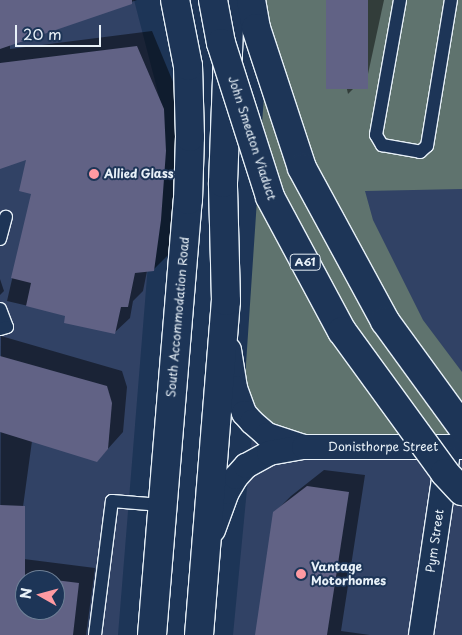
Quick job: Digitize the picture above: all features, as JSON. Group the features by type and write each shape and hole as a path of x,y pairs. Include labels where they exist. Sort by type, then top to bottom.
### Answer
{"main road":[{"name":"South Accommodation Road","path":"152,635 161,505 188,200 190,137 188,66 175,0"},
{"name":"John Smeaton Viaduct","path":"213,0 221,43 270,197 342,331 445,474 462,491"},
{"path":"199,635 226,301 224,174 230,0"},
{"path":"251,0 256,28 302,168 385,321 458,440"}],"street":[{"name":"Donisthorpe Street","path":"226,301 231,369 235,388 244,413 267,435 304,447"},
{"name":"Donisthorpe Street","path":"203,572 218,513 236,477 246,466 268,453 304,447 458,440"},
{"name":"Pym Street","path":"421,635 458,440"}],"lane":[{"path":"400,0 376,135 382,146 420,152 427,146 451,0"},
{"path":"0,239 6,217"},
{"path":"0,310 7,327 0,329"},
{"path":"95,635 112,501 161,505"}],"shaded area":[{"path":"0,0 134,0 161,104 118,635 0,635"},
{"path":"462,0 462,635 233,635 260,353"}],"green space":[{"path":"266,0 462,0 462,189 365,191 373,220 423,320 462,372 462,435 280,443 244,394 268,35"}],"building":[{"path":"0,0 132,0 132,4 0,49"},
{"path":"326,0 368,0 368,89 326,89"},
{"name":"Allied Glass","path":"137,46 164,109 166,151 161,220 154,271 135,273 128,307 121,307 115,334 64,323 65,316 26,306 31,283 11,278 31,194 19,191 26,160 0,169 0,63"},
{"path":"0,356 107,386 112,403 108,449 97,462 0,432"},
{"name":"Vantage Motorhomes","path":"307,486 349,492 327,635 255,635 273,512"},
{"path":"0,505 25,506 25,570 15,570 15,620 65,620 65,581 79,583 73,635 0,635"}],"place":[{"name":"Allied Glass","path":"94,174"},
{"name":"Vantage Motorhomes","path":"301,574"}]}
